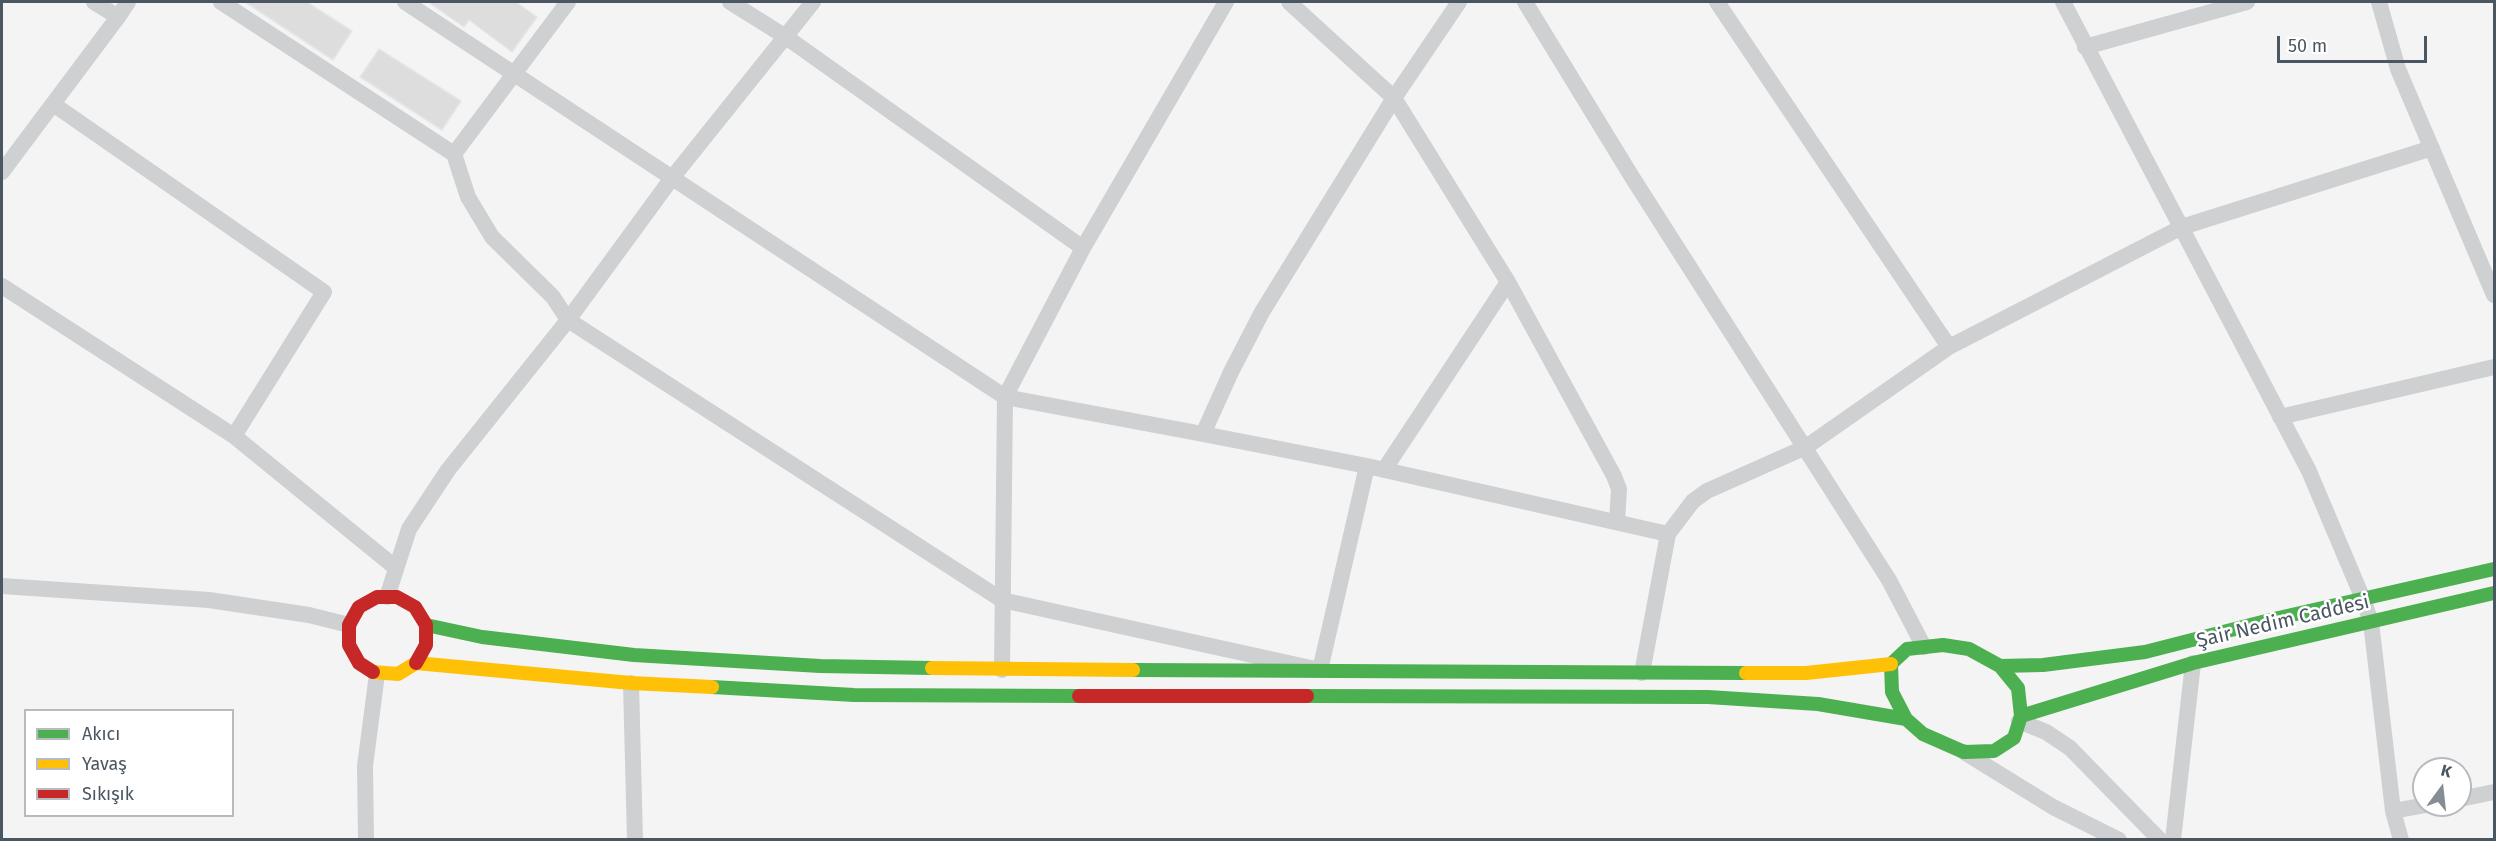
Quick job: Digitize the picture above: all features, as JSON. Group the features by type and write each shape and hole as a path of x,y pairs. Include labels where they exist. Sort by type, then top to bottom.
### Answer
{"street":[{"path":"94,2 118,17"},
{"path":"2,172 128,2"},
{"path":"222,2 454,154 468,197 492,237 553,297 568,320 1002,600 1320,670"},
{"path":"405,2 1005,397 1367,466 1668,534"},
{"path":"454,154 568,2"},
{"path":"730,2 786,37 1083,248"},
{"path":"387,597 409,529 448,470 568,320 672,178 813,2"},
{"path":"1002,670 1005,397 1083,248 1226,2"},
{"path":"1289,2 1394,98 1508,282 1614,476 1619,489 1617,522"},
{"path":"1203,434 1262,312 1394,98 1460,2"},
{"path":"1525,2 1632,177 1889,580 1924,647"},
{"path":"1717,2 1949,347"},
{"path":"2063,2 2309,471 2363,599 2371,622 2393,811 2401,840"},
{"path":"2085,47 2247,2"},
{"path":"2379,2 2398,69 2494,295"},
{"path":"53,104 324,292 234,436"},
{"path":"1642,673 1668,534 1680,515 1707,491 1806,447 1949,347 2182,227 2432,148"},
{"path":"1384,470 1508,282"},
{"path":"2,286 234,436 396,568"},
{"path":"2280,417 2494,367"},
{"path":"1320,670 1367,466"},
{"path":"2000,666 2043,665 2145,652 2494,569"},
{"path":"2,586 209,600 309,615 349,625"},
{"name":"Şair Nedim Caddesi","path":"2020,718 2082,695 2193,663 2494,593"},
{"path":"377,597 387,597 398,597 416,607 426,625 426,645 416,663 398,674 377,674 359,663 349,645 349,625 359,607 377,597"},
{"path":"426,625 482,637 634,655 820,666 1002,670 1806,673 1891,664 1907,649 1943,645 1970,649 2000,666 2018,688 2020,718 2014,738 1994,751 1964,752"},
{"path":"416,663 631,683 854,695 1105,698 1708,697 1818,704 1906,719"},
{"path":"2173,840 2193,663"},
{"path":"1891,664 1892,692 1906,719 1923,734 1964,752 2053,807 2119,840"},
{"path":"366,840 365,766 377,674"},
{"path":"631,683 634,840"},
{"path":"2020,718 2070,748 2160,840"},
{"path":"2472,797 2494,792"},
{"path":"2393,811 2412,808"}],"building":[{"path":"245,2 307,2 352,31 333,60"},
{"path":"428,2 516,2 537,17 512,52 469,20 464,27"},
{"path":"379,49 461,101 442,130 360,77"}],"traffic: fast":[{"path":"2000,666 2043,665 2145,652 2274,619 2494,569"},
{"path":"2021,716 2193,663 2494,593"},
{"path":"426,625 482,637 634,655 820,666 932,668"},
{"path":"1943,645 1969,649 2000,666 2018,688 2021,716 2014,738 1994,751 1964,752 1923,734 1906,719 1892,692 1891,664 1907,649 1943,645"},
{"path":"1133,670 1746,673"},
{"path":"712,687 854,695 1079,696"},
{"path":"1307,696 1708,697 1818,704 1906,719"}],"traffic: slow":[{"path":"373,672 398,674 416,663 631,683 712,687"},
{"path":"1746,673 1806,673 1891,664"},
{"path":"932,668 1133,670"}],"traffic: jam":[{"path":"373,672 359,663 349,645 349,625 359,607 377,597 397,597 415,607 426,625 426,645 416,663"},
{"path":"1079,696 1307,696"}]}
